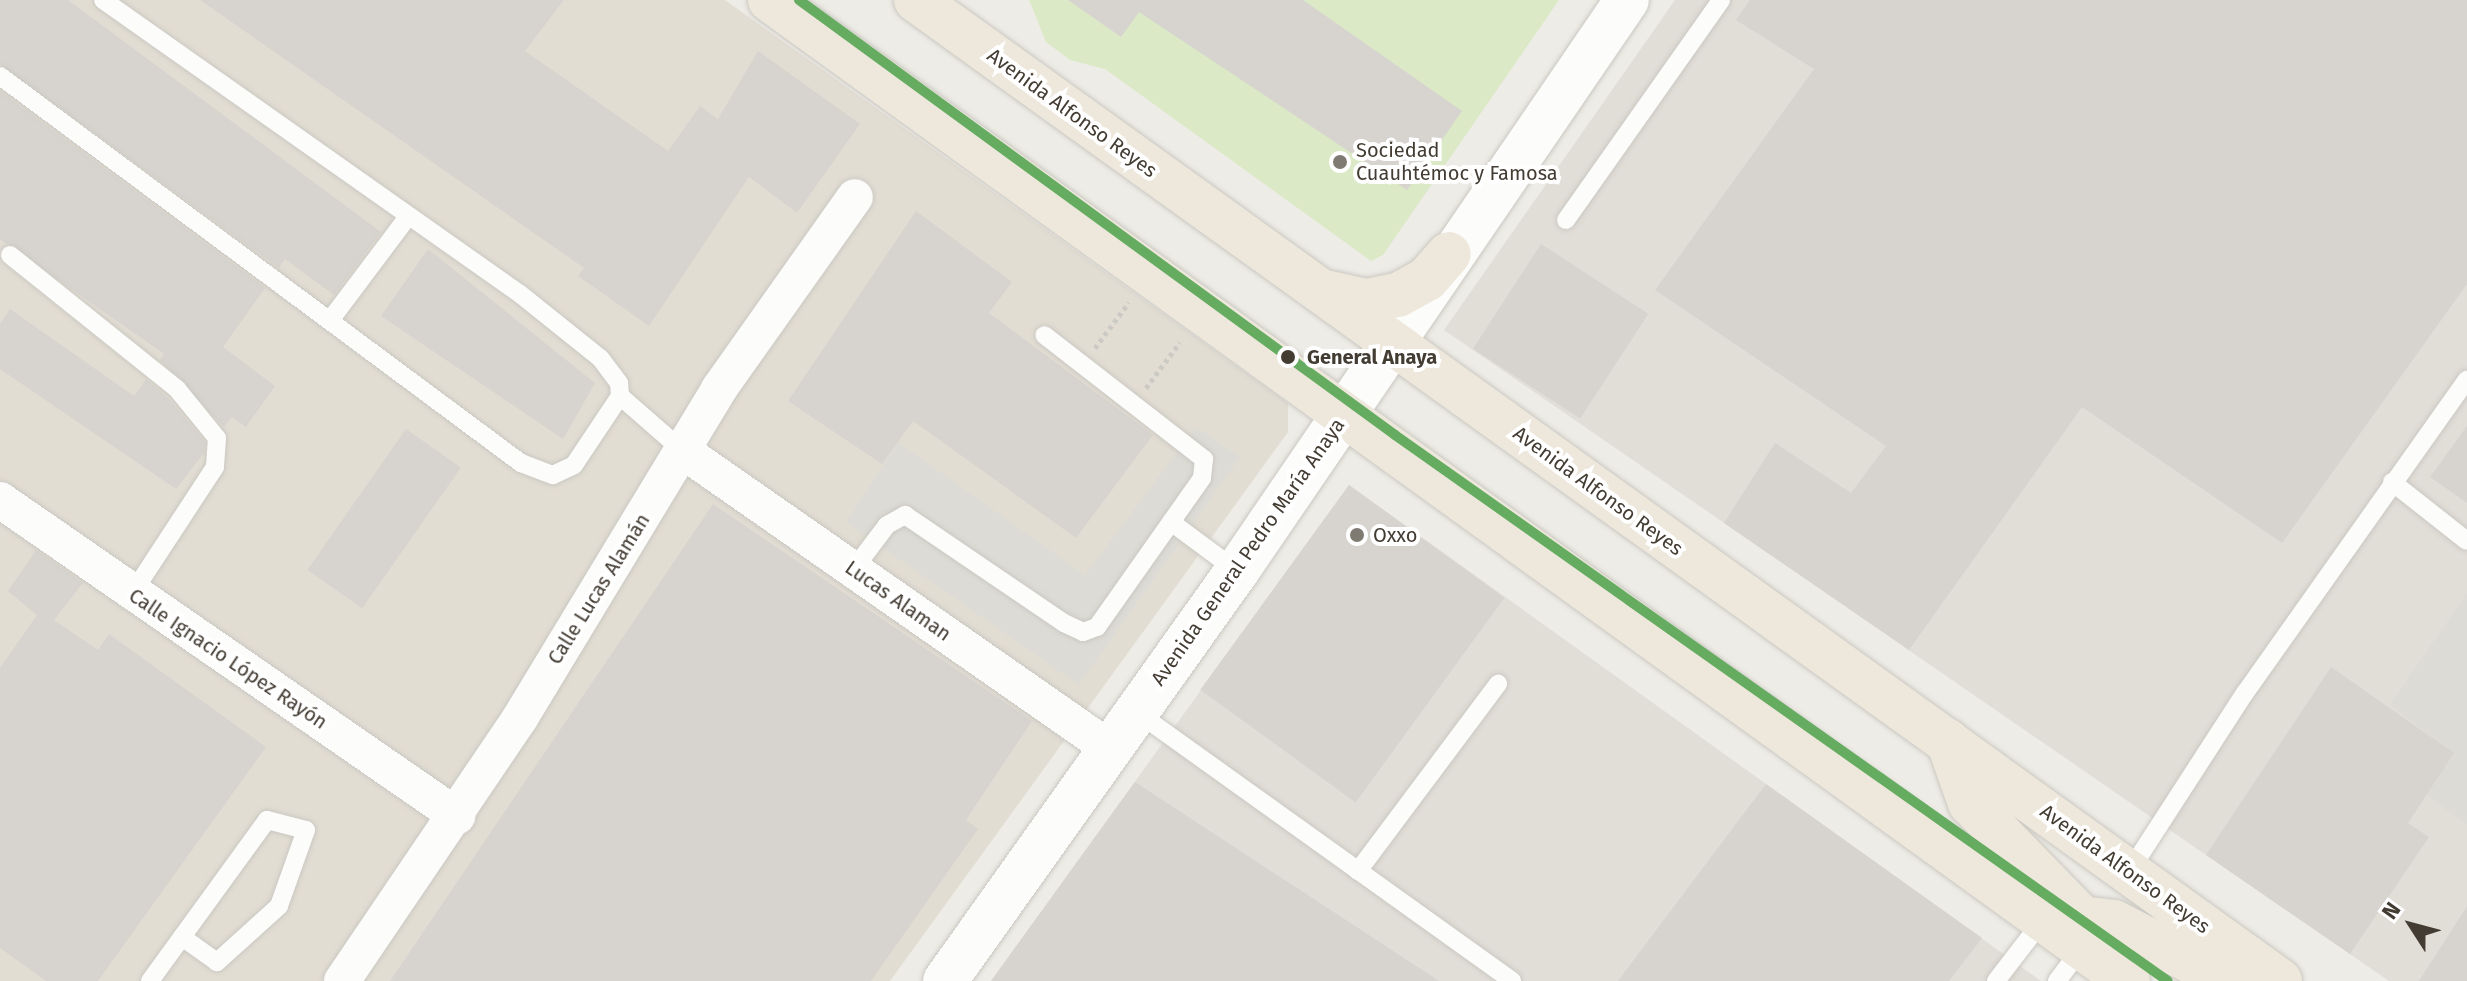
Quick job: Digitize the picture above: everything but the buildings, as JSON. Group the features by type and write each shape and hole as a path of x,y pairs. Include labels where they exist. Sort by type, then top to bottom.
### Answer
{"highway":[{"path":"770,0 2065,941 2128,981"},
{"name":"Avenida Alfonso Reyes","path":"916,0 2275,977"},
{"path":"1300,279 1335,296 1383,299 1427,279 1449,254"},
{"path":"1948,741 1970,803 2065,941"},
{"path":"2065,941 2114,922 2204,968 2275,977"}],"street":[{"name":"Avenida General Pedro María Anaya","path":"945,981 1237,571 1449,254 1627,0"},
{"name":"Calle Lucas Alamán","path":"342,981 457,816 760,327 855,197"},
{"name":"Lucas Alaman","path":"683,451 1112,750"},
{"name":"Calle Ignacio López Rayón","path":"0,500 457,816"}],"lane":[{"path":"103,0 406,219 578,337 612,370 620,396 683,451"},
{"path":"1566,220 1721,0"},
{"path":"0,76 538,473 562,473 574,465 620,396"},
{"path":"331,319 406,219"},
{"path":"10,255 177,389 217,438 215,467 132,594"},
{"path":"853,570 887,525 905,515 1064,623 1091,632 1202,478 1204,459 1136,402 1044,335"},
{"path":"2129,872 2392,482 2467,380"},
{"path":"2392,482 2467,541"},
{"path":"1171,522 1237,571"},
{"path":"1358,871 1498,684"},
{"path":"1138,713 1512,981"},
{"path":"150,981 267,820 306,830 279,906 217,962 182,937"},
{"path":"1996,981 2065,941"}],"path":[{"path":"1084,363 1149,275"},
{"path":"1136,402 1202,313"}],"shaded area":[{"path":"0,0 725,0 1288,403 1288,432 890,981 0,981"},
{"path":"1675,0 2467,0 2467,981 2389,981 1444,330"},
{"path":"1196,427 1240,457 1079,685 846,522 898,442 1085,575"},
{"path":"1349,485 2041,981 991,981"},
{"path":"2467,593 2467,824 2426,795 2453,753 2390,705"}],"green space":[{"name":"Sociedad Cuauhtémoc y Famosa","path":"1029,0 1559,0 1383,255 1371,261 1105,69 1070,60 1046,42"}],"transit line":[{"path":"799,0 1395,435 2168,981"}],"place":[{"name":"Sociedad Cuauhtémoc y Famosa","path":"1340,162"},
{"name":"General Anaya","path":"1288,357"},
{"name":"Oxxo","path":"1357,535"}]}
